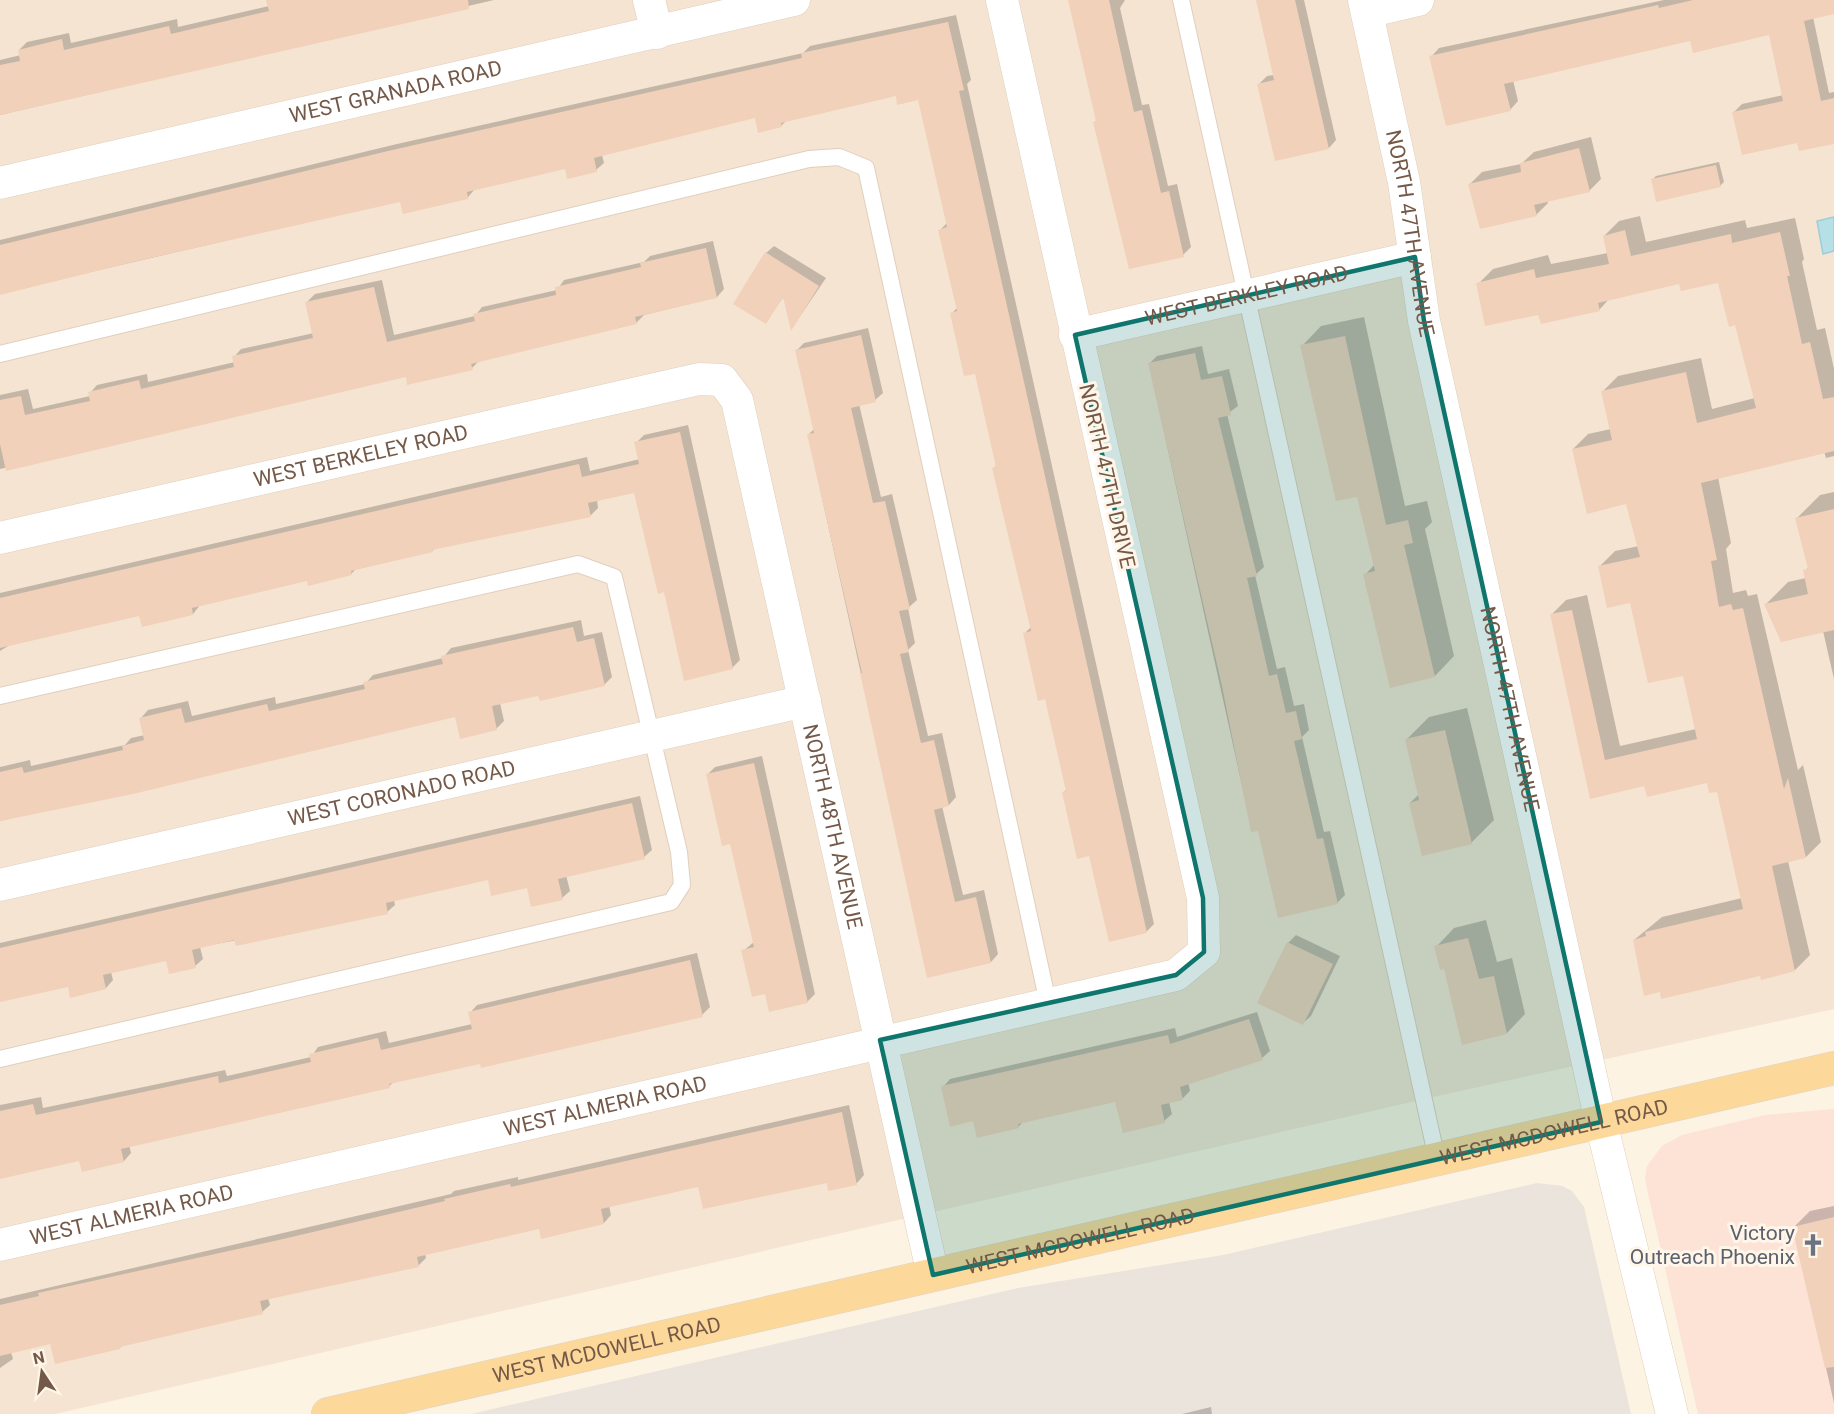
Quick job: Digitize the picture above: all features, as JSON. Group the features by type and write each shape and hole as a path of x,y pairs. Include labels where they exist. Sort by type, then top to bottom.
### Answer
{"main road":[{"name":"WEST MCDOWELL ROAD","path":"328,1414 1834,1068"}],"street":[{"path":"649,0 657,33"},
{"name":"WEST GRANADA ROAD","path":"0,183 794,0"},
{"name":"NORTH 47TH DRIVE","path":"1002,0 1075,335 1203,897 1204,952"},
{"path":"1365,6 1419,0"},
{"name":"NORTH 47TH AVENUE","path":"1365,6 1404,182 1424,321 1601,1122 1672,1414"},
{"name":"WEST BERKLEY ROAD","path":"1075,335 1415,257"},
{"name":"WEST BERKELEY ROAD","path":"0,538 699,379 722,380"},
{"name":"NORTH 48TH AVENUE","path":"722,380 737,400 933,1275"},
{"name":"WEST CORONADO ROAD","path":"0,885 805,701"},
{"name":"WEST ALMERIA ROAD","path":"0,1245 880,1040 1176,975 1204,952"}],"lane":[{"path":"1181,0 1437,1160"},
{"path":"0,354 809,159 839,157 866,168 1048,1003"},
{"path":"0,696 578,564 614,577 680,852 682,885 671,902 0,1059"}],"highlighted area":[{"path":"1415,257 1424,321 1601,1122 933,1275 880,1040 1176,975 1204,952 1203,898 1075,335"}],"shaded area":[{"path":"0,0 1834,0 1834,1009 1433,1097 55,1414 0,1414"},
{"path":"1834,1109 1834,1414 1698,1414 1645,1179 1647,1166 1662,1146 1682,1135 1765,1115"},
{"path":"1537,1183 1562,1186 1572,1191 1584,1207 1631,1414 471,1414 1018,1288 1223,1255"}],"water":[{"path":"1834,217 1834,251 1823,254 1817,221"}],"building":[{"path":"266,0 468,0 469,9 0,115 0,65 20,61 18,50 62,39 64,50 169,26 171,34 269,11"},
{"path":"1068,0 1109,0 1134,112 1142,110 1161,193 1169,191 1184,257 1129,269 1093,122 1096,121"},
{"path":"1256,0 1295,0 1329,149 1275,161 1257,84 1274,80"},
{"path":"1693,0 1834,0 1834,14 1804,21 1821,101 1834,98 1834,144 1799,151 1797,143 1742,155 1732,112 1783,101 1769,35 1693,53 1690,41 1504,84 1511,111 1446,126 1429,56 1658,5 1659,8"},
{"path":"948,22 964,90 959,91 1147,933 1109,942 1089,856 1077,859 1062,792 1066,791 1045,699 1038,701 1023,633 1031,631 992,468 996,467 975,374 964,376 950,313 957,311 938,230 947,227 918,100 897,105 896,96 781,123 782,127 758,133 755,118 594,158 597,172 567,179 565,169 467,192 468,199 403,214 400,202 137,261 0,295 0,245 388,151 802,58 801,53"},
{"path":"1579,148 1590,192 1534,205 1537,216 1480,229 1468,184 1521,172 1520,163"},
{"path":"1716,165 1721,187 1656,202 1651,179"},
{"path":"1625,230 1631,256 1731,234 1732,243 1780,232 1802,344 1810,342 1823,399 1834,397 1834,451 1701,483 1717,560 1711,561 1719,607 1731,604 1733,610 1743,608 1784,789 1788,778 1806,858 1772,866 1795,971 1761,980 1760,976 1661,999 1660,992 1644,996 1633,940 1646,936 1645,932 1743,909 1717,792 1709,793 1707,783 1647,797 1644,786 1590,799 1550,614 1572,610 1605,760 1697,739 1683,676 1648,683 1630,603 1607,608 1598,566 1640,557 1626,504 1587,514 1572,449 1612,440 1601,391 1686,372 1697,423 1756,408 1735,325 1729,327 1718,283 1681,291 1679,284 1598,303 1600,311 1541,324 1538,315 1485,326 1476,283 1534,269 1536,278 1609,264 1603,236"},
{"path":"706,248 717,298 635,317 637,324 471,364 473,370 407,385 406,377 6,471 0,444 0,400 21,396 25,415 90,401 88,392 139,380 141,389 234,367 232,356 313,338 305,302 374,287 387,342 475,321 473,314 556,295 555,287 641,267 640,263"},
{"path":"765,252 819,286 791,331 783,297 766,324 733,304"},
{"path":"861,335 876,402 851,408 873,503 885,501 910,609 899,611 909,652 900,654 921,743 934,740 949,806 934,810 955,902 976,897 991,963 927,978 860,673 862,673 807,434 814,433 795,350"},
{"path":"1345,336 1386,525 1408,520 1413,543 1404,545 1435,677 1390,688 1363,574 1375,571 1357,497 1336,501 1300,345"},
{"path":"1195,353 1201,380 1222,376 1231,415 1218,418 1257,576 1247,578 1269,676 1277,674 1286,713 1296,711 1302,739 1294,741 1317,839 1323,838 1338,904 1278,918 1258,831 1251,832 1222,686 1148,363"},
{"path":"680,432 733,669 684,681 664,592 658,594 634,493 588,503 591,517 432,550 433,552 351,571 352,575 308,586 307,581 192,608 193,615 142,627 139,616 0,648 0,598 579,464 582,477 639,464 634,442"},
{"path":"1834,509 1834,630 1781,642 1764,604 1808,594 1803,570 1808,569 1795,518"},
{"path":"573,627 577,642 594,638 605,686 540,701 538,696 492,706 497,730 460,739 455,717 133,794 0,821 0,772 22,767 24,773 123,750 122,746 144,740 139,718 181,708 185,723 267,704 269,711 365,689 363,682 443,664 441,656"},
{"path":"1445,730 1472,844 1422,856 1409,803 1419,800 1405,739"},
{"path":"754,763 808,1003 769,1012 765,994 752,997 741,950 754,947 730,844 722,846 706,774"},
{"path":"632,803 645,859 558,879 563,900 531,907 527,888 491,896 488,880 386,903 388,914 236,946 234,940 192,950 196,968 169,974 166,961 103,975 106,989 70,998 68,987 0,1002 0,948"},
{"path":"1468,938 1479,979 1494,976 1507,1034 1462,1045 1444,969 1440,970 1434,946"},
{"path":"1287,942 1333,964 1303,1025 1257,1003"},
{"path":"690,960 703,1017 481,1068 480,1064 389,1084 390,1088 121,1149 124,1162 82,1172 79,1161 0,1179 0,1111 33,1104 36,1115 218,1076 219,1083 311,1062 309,1054 378,1038 381,1050 472,1029 468,1012"},
{"path":"1249,1019 1263,1060 1180,1087 1183,1100 1161,1105 1165,1123 1123,1133 1115,1102 1018,1124 1019,1128 977,1138 973,1121 950,1127 941,1086 1168,1035 1170,1044"},
{"path":"842,1112 857,1185 828,1191 827,1183 703,1209 698,1187 601,1209 604,1224 541,1239 539,1229 417,1257 419,1267 260,1301 263,1314 120,1347 120,1349 55,1364 50,1344 0,1356 0,1305 39,1296 38,1293 283,1239 510,1184 511,1187"},
{"path":"1834,1217 1834,1367 1825,1368 1792,1227"}],"place":[{"name":"Victory Outreach Phoenix","path":"1813,1245"}]}
